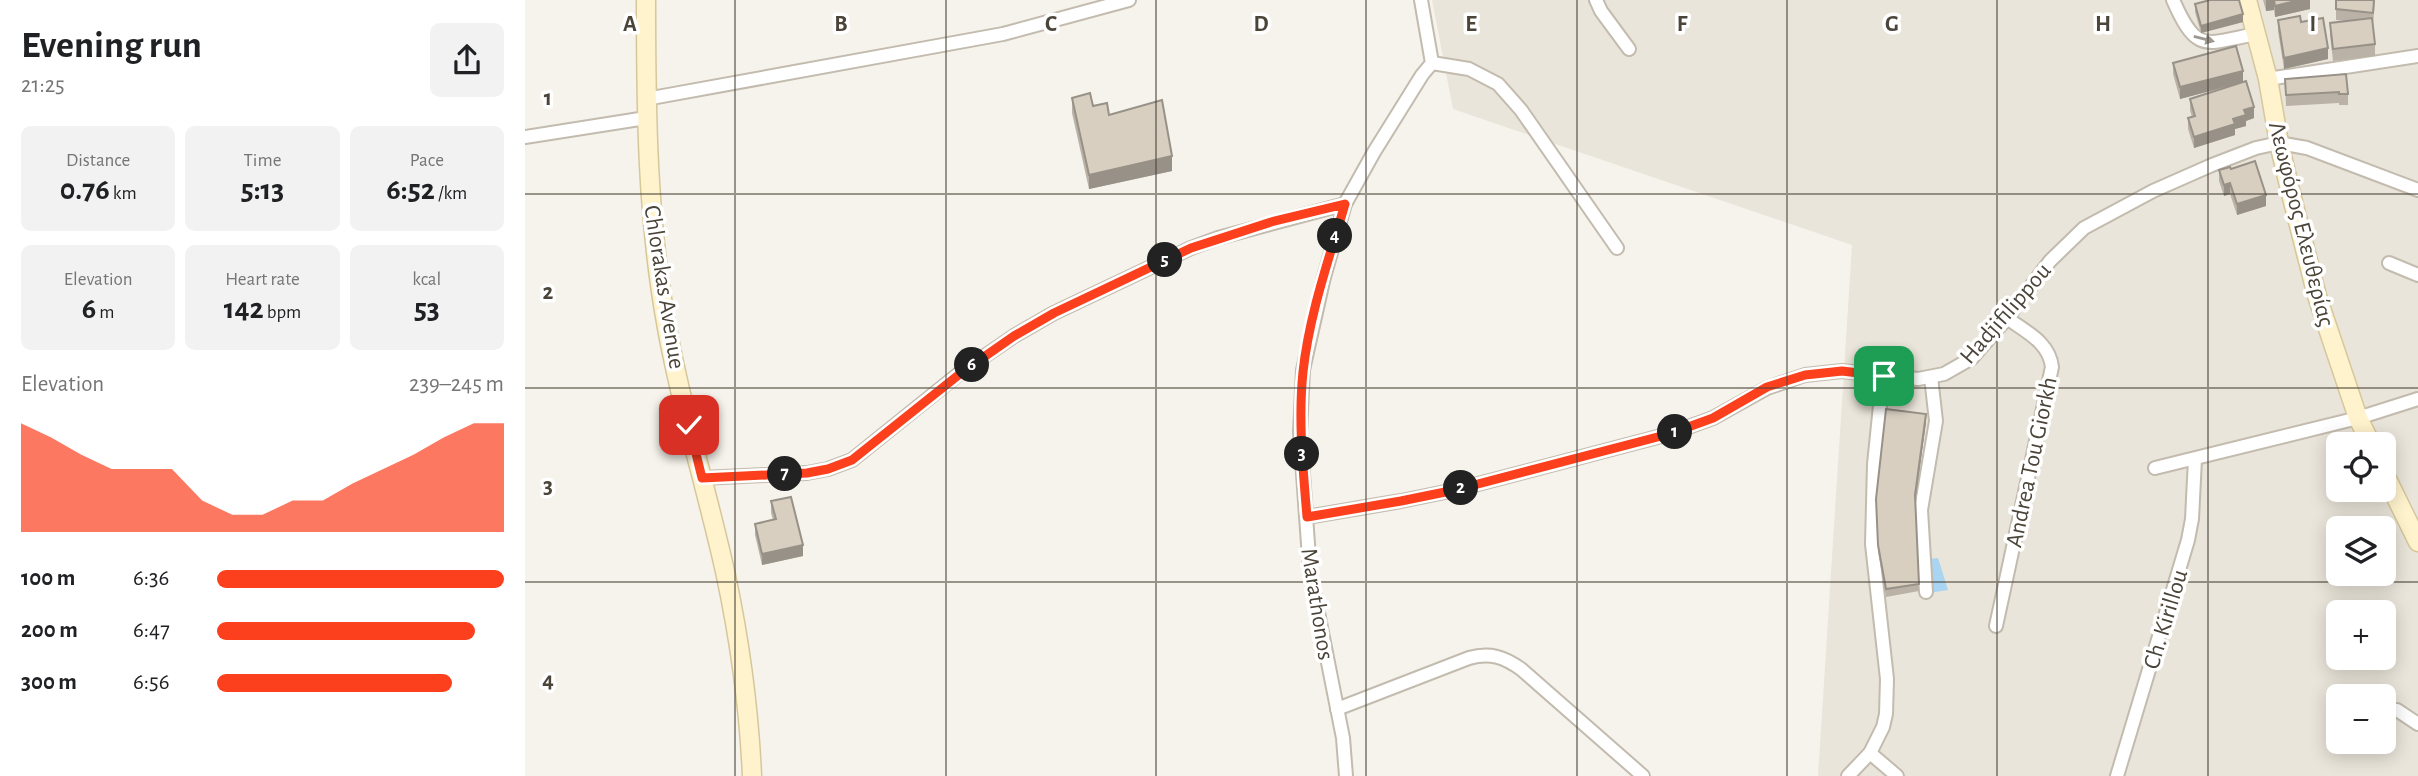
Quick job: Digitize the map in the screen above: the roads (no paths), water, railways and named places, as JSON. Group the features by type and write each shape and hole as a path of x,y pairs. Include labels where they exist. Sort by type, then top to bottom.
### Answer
{"main road":[{"name":"Chlorakas Avenue","path":"646,0 646,118 653,236 659,283 667,332 726,577 741,658 752,776"},
{"name":"Λεωφόρος Ελευθερίας","path":"2247,0 2268,79 2279,144 2318,296 2365,432"},
{"path":"2396,497 2418,542"}],"street":[{"path":"646,99 1003,34 1129,0"},
{"path":"1421,0 1433,63 1469,68 1498,84 1521,110 1617,248"},
{"path":"1596,0 1629,49"},
{"path":"2173,0 2186,29 2202,41 2212,43 2256,34"},
{"path":"2268,79 2418,56"},
{"name":"Marathonos","path":"1346,776 1343,737 1310,572 1300,432 1303,370 1324,277 1345,204 1403,105 1433,63"},
{"path":"525,137 646,118"},
{"path":"2279,144 2322,153 2418,190"},
{"name":"Hadjifilippou","path":"1307,517 1455,490 1669,434 1713,418 1767,387 1805,375 1842,371 1918,379 1957,369 1972,358 2007,318 2050,261 2072,238 2097,219 2212,165 2256,148 2279,144"},
{"path":"702,478 807,473 852,460 961,373 1014,336 1054,313 1191,248 1271,222 1345,204"},
{"path":"2389,263 2418,275"},
{"name":"Andrea Tou Giorkh","path":"1996,626 2052,367 2047,348 2007,318"},
{"path":"1848,776 1870,753 1883,727 1888,697 1872,544 1874,464 1884,376"},
{"path":"1926,593 1921,510 1936,421 1931,377"},
{"path":"2155,468 2358,418 2418,399"},
{"name":"Ch. Kirillou","path":"2117,776 2188,540 2192,519 2195,459"},
{"path":"1337,709 1469,658 1495,655 1521,669 1643,776"},
{"path":"2397,709 2418,724"},
{"path":"1870,753 1897,776"}],"water":[{"path":"1938,558 1948,590 1929,593 1929,559"}]}
